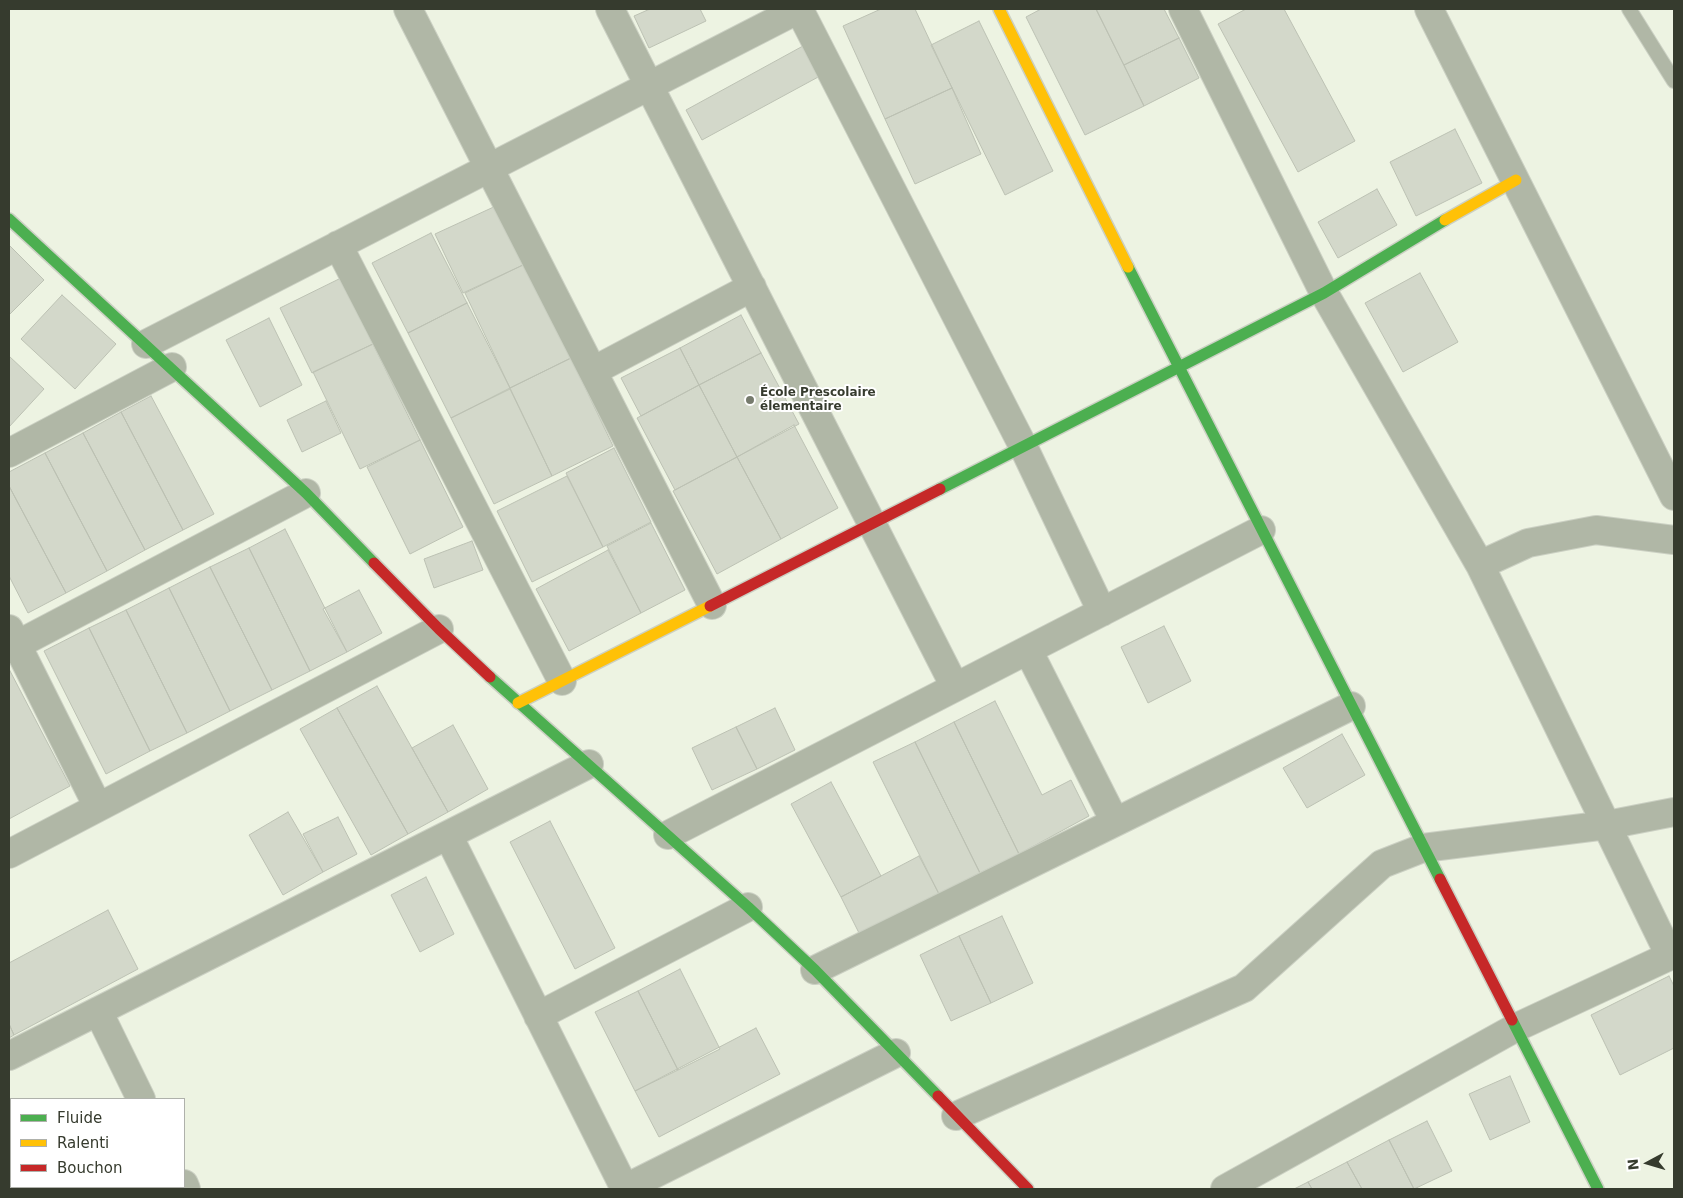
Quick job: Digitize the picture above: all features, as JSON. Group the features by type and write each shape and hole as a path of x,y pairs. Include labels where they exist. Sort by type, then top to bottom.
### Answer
{"street":[{"path":"408,9 712,605"},
{"path":"610,9 955,687"},
{"path":"146,344 799,9 1023,446 1102,612"},
{"path":"999,9 1178,367 1598,1189"},
{"path":"1183,9 1324,293 1480,565 1672,955 1515,1028 1225,1189"},
{"path":"1429,9 1674,496"},
{"path":"518,703 1324,293 1420,234 1516,180"},
{"path":"9,219 172,367 306,493 440,629 518,703 668,835 815,970 1028,1189"},
{"path":"338,245 562,681"},
{"path":"593,371 752,287"},
{"path":"9,453 172,367"},
{"path":"98,807 11,641 306,493"},
{"path":"668,835 1261,530"},
{"path":"1480,565 1528,543 1596,530 1674,540"},
{"path":"9,854 440,629"},
{"path":"1028,650 1115,822"},
{"path":"815,970 1351,706"},
{"path":"9,1056 588,764"},
{"path":"956,1116 1244,988 1382,864 1424,848 1607,825 1674,812"},
{"path":"448,835 625,1189 896,1053"},
{"path":"538,1016 748,907"},
{"path":"98,1011 142,1098"}],"lane":[{"path":"1630,9 1674,81"}],"building":[{"path":"650,9 700,9 706,21 649,48 634,16"},
{"path":"881,9 915,9 952,88 885,119 843,26"},
{"path":"1041,9 1096,9 1144,106 1085,135 1026,17"},
{"path":"1096,9 1164,9 1179,38 1124,65"},
{"path":"1246,9 1284,9 1355,141 1298,172 1218,24"},
{"path":"979,21 1053,171 1005,195 931,45"},
{"path":"1179,38 1199,78 1144,106 1124,65"},
{"path":"803,46 820,76 702,140 686,110"},
{"path":"952,88 981,154 915,184 885,119"},
{"path":"1455,129 1482,183 1416,216 1390,162"},
{"path":"1377,189 1397,225 1338,258 1318,222"},
{"path":"498,205 525,264 463,293 435,234"},
{"path":"431,233 467,303 408,333 372,263"},
{"path":"9,245 44,280 9,315"},
{"path":"525,264 571,358 510,388 465,293"},
{"path":"1420,273 1458,342 1403,372 1365,303"},
{"path":"341,278 373,344 312,373 280,308"},
{"path":"62,295 116,344 75,389 21,339"},
{"path":"467,303 510,388 451,418 408,333"},
{"path":"741,315 761,353 699,385 680,348"},
{"path":"269,318 302,385 260,407 226,340"},
{"path":"373,344 420,440 360,469 313,372"},
{"path":"680,348 699,385 641,416 621,378"},
{"path":"761,353 799,424 737,457 699,385"},
{"path":"9,356 44,389 9,427"},
{"path":"571,358 613,446 552,476 510,388"},
{"path":"699,385 737,457 675,490 637,418"},
{"path":"510,389 552,476 494,504 451,418"},
{"path":"151,396 214,514 183,530 121,412"},
{"path":"326,401 341,433 302,452 287,420"},
{"path":"121,412 183,530 145,550 83,433"},
{"path":"794,425 838,508 781,539 737,457"},
{"path":"83,433 145,550 107,571 45,453"},
{"path":"420,440 463,527 410,554 367,467"},
{"path":"614,448 651,522 603,547 566,473"},
{"path":"45,453 107,571 66,593 9,486 9,472"},
{"path":"737,457 781,539 717,574 673,491"},
{"path":"567,476 603,547 532,582 497,511"},
{"path":"9,486 66,593 28,613 9,576"},
{"path":"651,523 685,590 641,613 607,546"},
{"path":"285,529 347,652 310,671 249,548"},
{"path":"472,541 483,570 434,588 424,559"},
{"path":"249,548 310,671 272,690 210,567"},
{"path":"608,550 641,613 569,651 536,589"},
{"path":"210,567 272,690 230,711 169,588"},
{"path":"169,588 230,711 187,733 126,610"},
{"path":"359,590 382,633 347,652 323,609"},
{"path":"126,610 187,733 150,751 89,628"},
{"path":"1164,626 1191,681 1148,703 1121,647"},
{"path":"89,628 150,751 106,774 44,651"},
{"path":"9,669 70,786 9,819"},
{"path":"377,686 448,812 408,834 337,708"},
{"path":"995,701 1042,795 1071,780 1089,816 1019,854 954,722"},
{"path":"337,708 408,834 371,855 300,729"},
{"path":"775,708 795,750 757,769 736,727"},
{"path":"954,722 1019,854 980,873 915,742"},
{"path":"453,725 488,789 448,812 412,748"},
{"path":"736,727 757,769 712,790 692,748"},
{"path":"1342,734 1365,775 1307,808 1283,768"},
{"path":"915,742 980,873 939,894 873,762"},
{"path":"831,782 881,876 841,897 791,804"},
{"path":"288,812 323,872 283,895 249,835"},
{"path":"338,817 357,854 323,872 303,834"},
{"path":"550,821 615,948 575,969 510,842"},
{"path":"919,856 939,894 860,935 841,897"},
{"path":"426,877 454,934 420,952 391,895"},
{"path":"108,910 138,969 14,1035 9,1024 9,963"},
{"path":"1002,916 1033,983 991,1003 959,936"},
{"path":"959,936 991,1003 951,1021 920,955"},
{"path":"680,969 720,1049 678,1070 638,991"},
{"path":"1669,976 1674,986 1674,1048 1620,1075 1591,1015"},
{"path":"638,991 678,1070 635,1091 595,1012"},
{"path":"9,1024 14,1035 9,1038"},
{"path":"756,1028 780,1074 659,1137 635,1091"},
{"path":"1510,1076 1530,1122 1490,1140 1469,1094"},
{"path":"1427,1121 1452,1171 1414,1189 1389,1140"},
{"path":"1389,1140 1414,1189 1362,1189 1347,1162"},
{"path":"1347,1162 1362,1189 1312,1189 1308,1182"},
{"path":"1308,1182 1312,1189 1294,1189"}],"traffic: fast":[{"path":"9,219 306,493 374,563"},
{"path":"940,489 1324,293 1445,220"},
{"path":"1128,267 1440,879"},
{"path":"490,677 748,907 815,970 938,1096"},
{"path":"1512,1020 1598,1189"}],"traffic: slow":[{"path":"999,9 1128,267"},
{"path":"1445,220 1516,180"},
{"path":"518,703 710,606"}],"traffic: jam":[{"path":"710,606 940,489"},
{"path":"374,563 439,629 490,677"},
{"path":"1440,879 1512,1020"},
{"path":"938,1096 1028,1189"}],"place":[{"name":"École Prescolaire élementaire","path":"750,400"}]}
